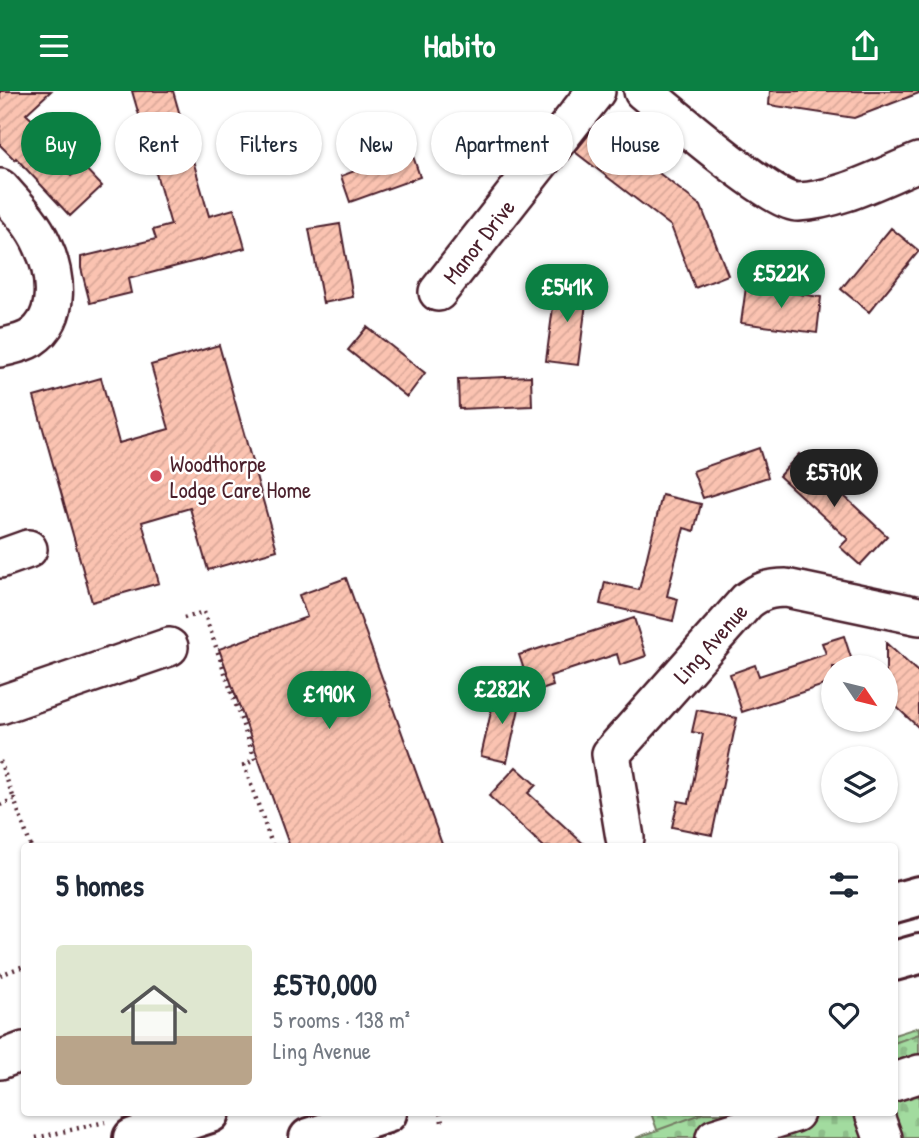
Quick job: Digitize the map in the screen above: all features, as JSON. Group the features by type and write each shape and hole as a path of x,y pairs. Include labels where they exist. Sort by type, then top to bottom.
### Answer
{"main road":[{"path":"898,902 919,896"},
{"path":"898,960 919,954"},
{"path":"125,1129 194,1116"},
{"path":"309,1138 378,1116"}],"street":[{"name":"Manor Drive","path":"438,292 596,91"},
{"path":"643,91 764,186 794,202 829,198 919,162"},
{"path":"0,188 28,221 42,243 52,272 53,292 47,321 34,336 0,348"},
{"name":"Ling Avenue","path":"625,838 611,754 747,601 759,592 786,588 919,616"},
{"path":"0,705 174,634"},
{"path":"0,1060 21,1052"},
{"path":"898,1080 919,1074"},
{"path":"715,1138 785,1116"},
{"path":"875,1116 883,1138"}],"path":[{"path":"174,634 204,612 255,760 244,765 272,843"},
{"path":"0,761 30,843"},
{"path":"0,805 14,799"},
{"path":"0,975 21,967"},
{"path":"441,1116 442,1122"},
{"path":"36,1138 125,1129"}],"green space":[{"path":"919,1027 919,1057 898,1064 898,1034"},
{"path":"919,1034 919,1138 636,1138 696,1116 898,1116 898,1042"},
{"path":"652,1116 734,1116 665,1138 660,1138"}],"building":[{"path":"0,91 51,91 28,112 21,112 21,163 0,145"},
{"path":"132,91 173,91 179,112 138,112"},
{"path":"770,91 919,93 854,118 769,105"},
{"path":"587,137 587,161 575,152"},
{"path":"417,168 420,177 350,202 341,176 417,175"},
{"path":"32,175 92,175 102,186 70,216"},
{"path":"156,175 197,175 209,216 234,209 245,248 128,279 131,293 90,303 81,268 81,257 156,239 153,230 171,225"},
{"path":"605,175 661,175 701,206 728,275 695,288 671,226"},
{"path":"340,224 353,297 323,303 309,229"},
{"path":"891,228 919,251 869,312 841,289"},
{"path":"556,284 588,288 578,365 546,361"},
{"path":"746,287 821,297 817,333 741,323"},
{"path":"367,327 425,373 407,397 348,350"},
{"name":"Woodthorpe Lodge Care Home","path":"219,345 277,550 208,570 190,508 142,522 159,583 92,602 34,397 101,378 119,443 169,429 151,365"},
{"path":"531,376 532,406 459,409 458,379"},
{"path":"759,448 768,477 703,498 693,471"},
{"path":"799,454 887,536 860,565 840,547 848,539 779,476"},
{"path":"662,495 701,504 694,531 684,528 675,562 667,596 678,599 673,621 600,604 605,582 639,590"},
{"path":"346,578 442,843 289,843 219,649 307,617 299,595"},
{"path":"634,618 646,656 620,665 617,654 550,676 553,686 532,693 519,655"},
{"path":"844,636 850,655 823,655 826,654 822,643"},
{"path":"886,643 919,673 919,728 898,708 898,655 886,655"},
{"path":"821,656 821,686 742,712 730,674 755,665 759,676"},
{"path":"496,690 522,695 507,762 481,756"},
{"path":"697,710 737,718 712,835 672,827 678,801 689,803 703,734 692,732"},
{"path":"516,767 536,785 528,793 583,843 540,843 489,796"}],"place":[{"name":"Woodthorpe Lodge Care Home","path":"156,476"}]}
